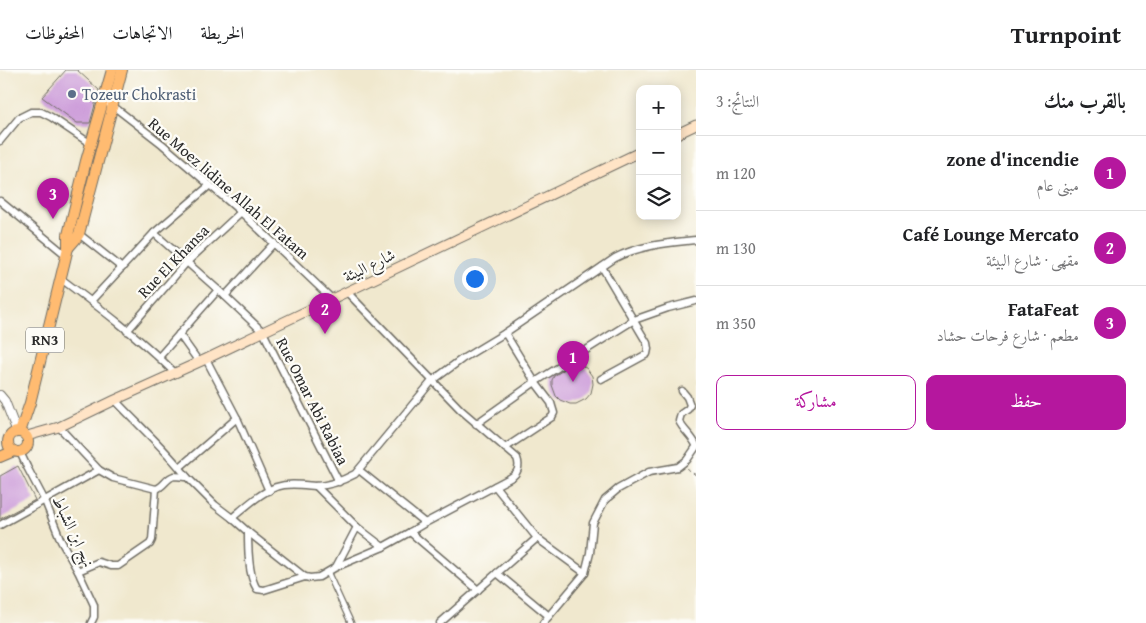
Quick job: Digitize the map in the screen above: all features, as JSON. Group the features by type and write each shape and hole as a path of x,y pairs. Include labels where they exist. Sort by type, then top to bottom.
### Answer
{"main road":[{"name":"RN3","path":"67,252 79,234 97,165 112,70"},
{"name":"RN3","path":"21,433 67,252 68,235 86,161 91,144 122,70"},
{"path":"681,132 696,125"},
{"name":"شارع البيئة","path":"21,433 59,428 636,154"},
{"path":"86,161 97,165"},
{"name":"RN3","path":"21,433 28,442 26,448 17,451 4,442 11,434 21,433"},
{"path":"0,457 17,451"}],"street":[{"name":"Rue Moez lidine Allah El Fatam","path":"108,104 162,144 210,185 332,299"},
{"path":"0,141 19,118 31,112 41,112 91,144"},
{"path":"91,302 154,233 210,185"},
{"path":"0,201 67,252"},
{"name":"Rue El Khansa","path":"128,331 186,263 241,212"},
{"path":"154,233 263,332"},
{"path":"79,234 122,268"},
{"path":"232,518 277,487 289,484 316,486 339,482 355,474 432,381 462,359 505,333 615,258 628,252 696,240"},
{"path":"224,296 274,243"},
{"path":"601,379 647,354 648,349 647,343 602,267"},
{"path":"60,278 128,331 175,373"},
{"path":"159,357 218,290"},
{"path":"248,532 248,552 253,581 257,589 264,590 305,577 314,578 328,573 336,567 383,547 424,522 514,476 518,469 517,458 461,410 347,292"},
{"path":"476,424 535,382 634,320 668,308 696,302"},
{"name":"Rue Omar Abi Rabiaa","path":"263,332 339,482"},
{"path":"505,333 552,406 554,414 546,422 505,448"},
{"path":"179,334 202,361 237,418 269,491"},
{"path":"543,623 584,573 590,553 592,523 604,500 618,489 655,470 678,467 687,460 696,446 694,440 679,419 681,414 690,406 687,397 682,392"},
{"path":"0,395 21,433"},
{"path":"115,400 215,504 305,577"},
{"path":"180,467 237,418"},
{"path":"59,428 99,470 114,478 156,489 160,488 174,476 188,477"},
{"name":"نهج ابن الشباط","path":"17,451 45,501 61,541 94,605 91,623"},
{"path":"0,525 99,470"},
{"path":"359,470 424,522"},
{"path":"316,486 357,526 383,547"},
{"path":"494,486 537,538 584,573"},
{"path":"78,571 100,562 111,566 118,566 150,544 152,540 156,489"},
{"path":"336,567 357,526"},
{"path":"410,532 478,590"},
{"path":"440,623 537,538"},
{"path":"328,573 351,623"},
{"path":"497,573 549,616"}],"path":[{"path":"687,460 688,470 696,476"}],"building":[{"name":"Tozeur Chokrasti","path":"66,70 77,70 99,90 90,123 77,123 42,97"},
{"path":"574,363 580,364 587,369 592,376 593,384 591,393 586,399 576,404 570,404 556,396 552,380 554,376"},
{"path":"18,466 35,500 0,519 0,476"}],"place":[{"name":"Tozeur Chokrasti","path":"72,94"},
{"name":"FataFeat","path":"53,219"},
{"name":"Café Lounge Mercato","path":"325,334"},
{"name":"zone d'incendie","path":"573,382"}]}
